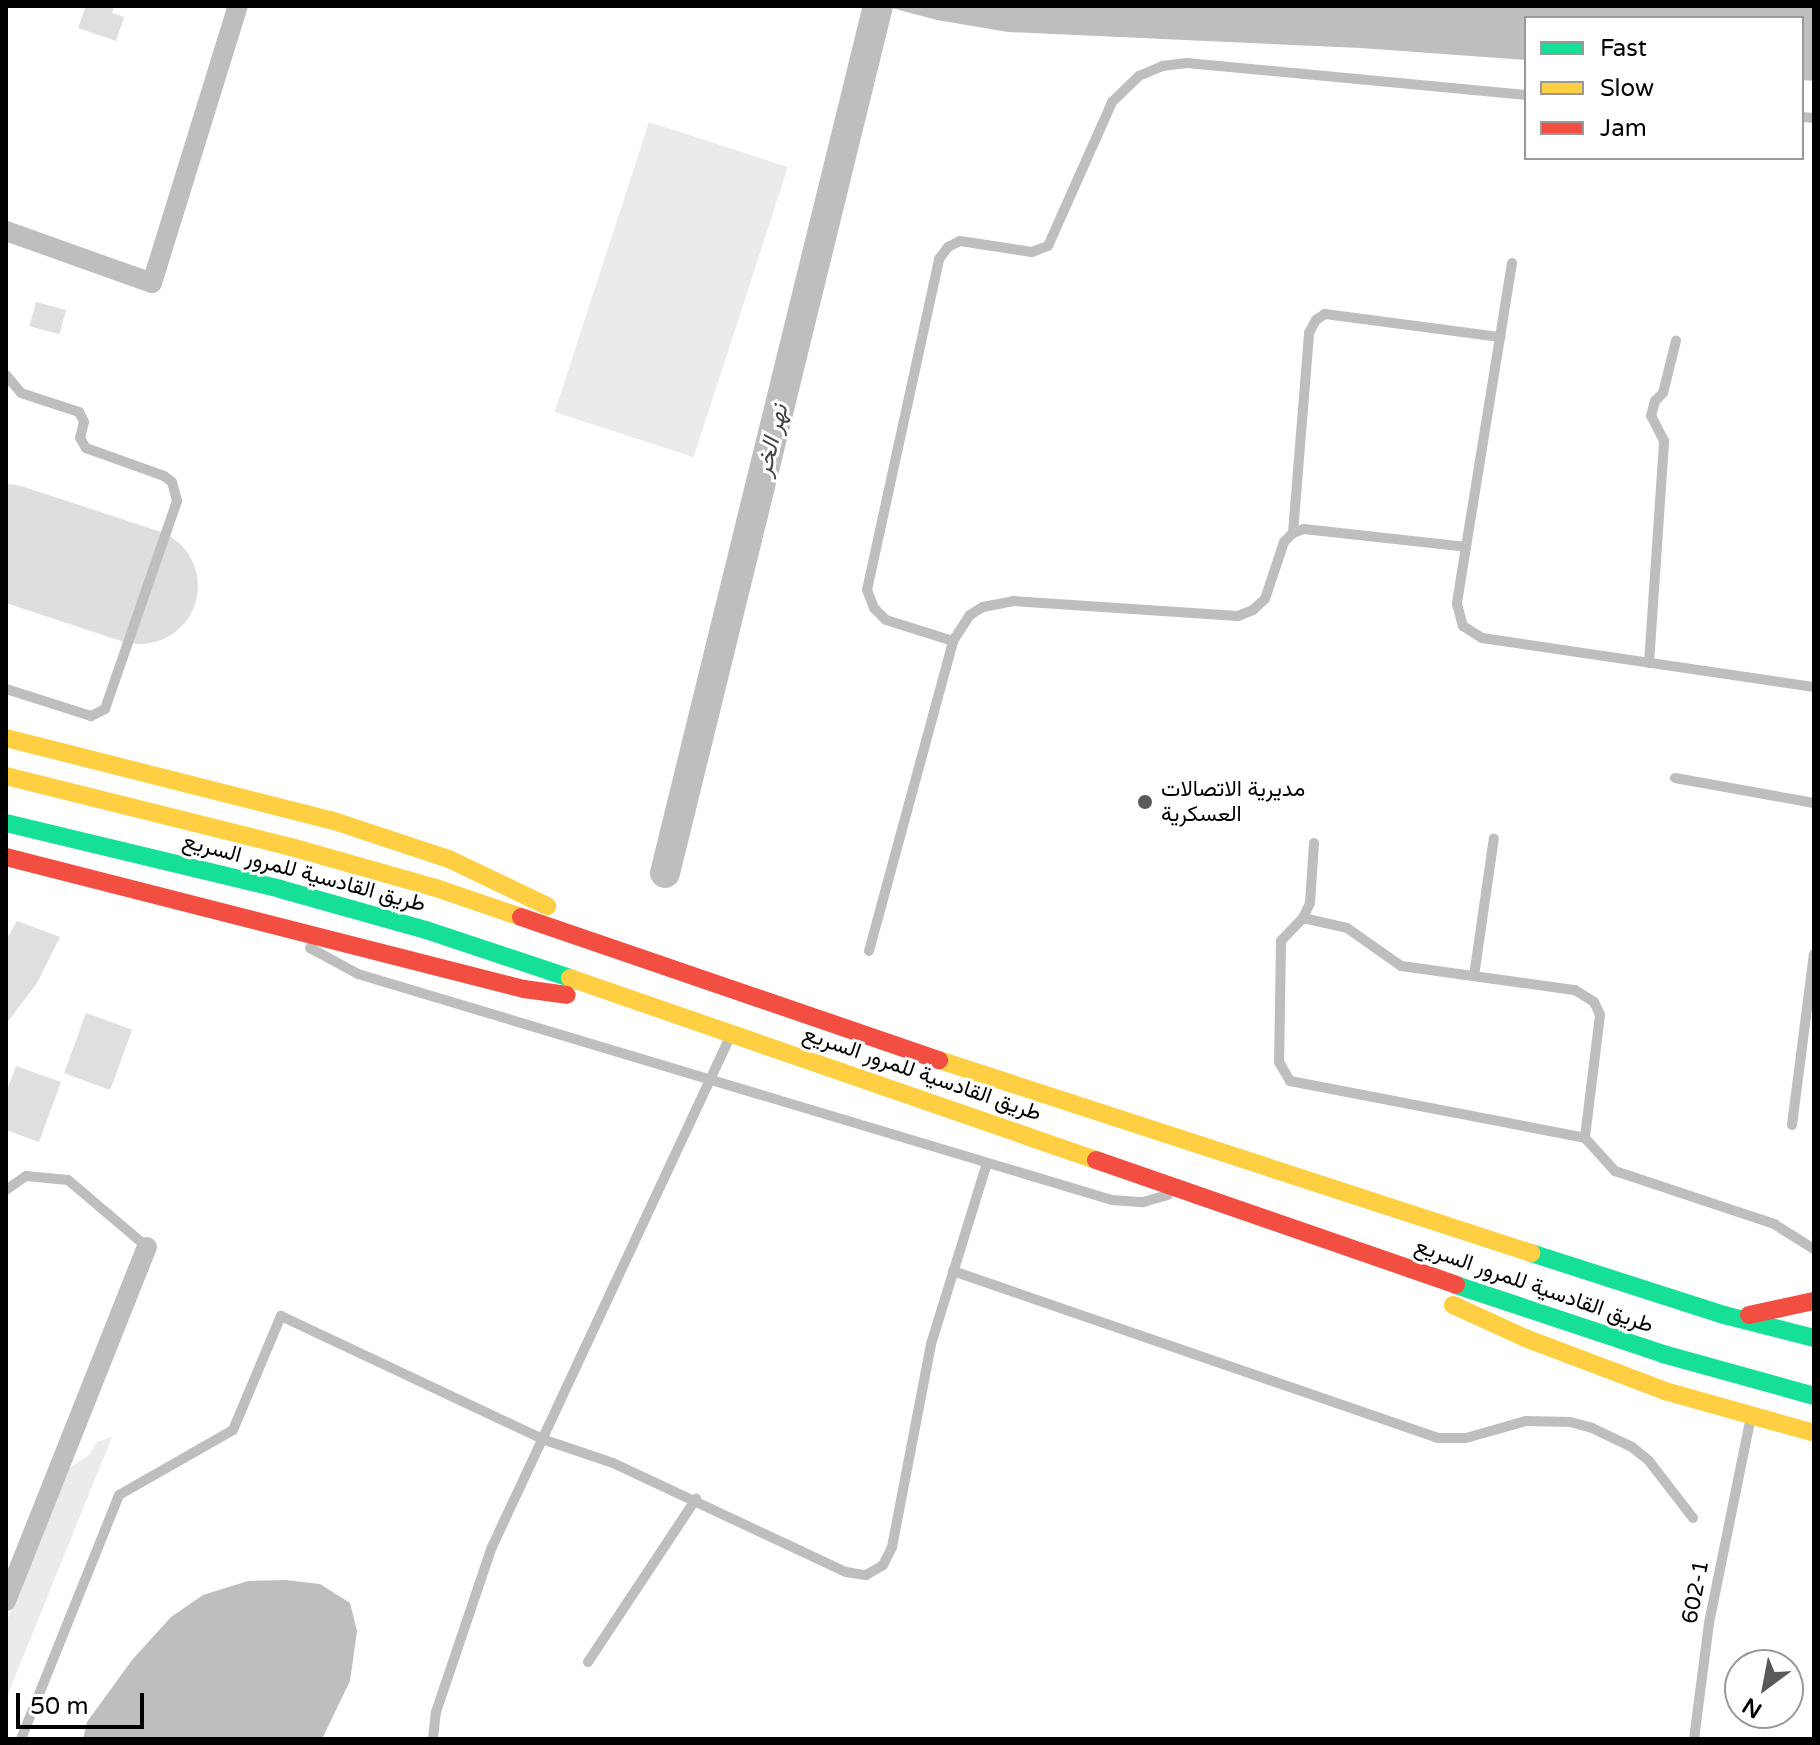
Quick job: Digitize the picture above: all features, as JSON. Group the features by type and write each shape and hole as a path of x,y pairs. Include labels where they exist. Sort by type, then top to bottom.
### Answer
{"highway":[{"path":"6,738 331,820 449,859 670,968"},
{"name":"طريق القادسية للمرور السريع","path":"6,776 291,847 436,888 1142,1129 1724,1315 1814,1338"},
{"name":"طريق القادسية للمرور السريع","path":"6,823 280,889 426,930 660,1008 1427,1275 1663,1354 1814,1396"},
{"path":"6,857 524,989 660,1008"},
{"path":"1427,1275 1441,1298 1525,1338 1665,1391 1814,1433"},
{"path":"1724,1315 1756,1315 1814,1301"}],"street":[{"path":"6,231 152,283 238,6"},
{"path":"6,1601 147,1247"}],"lane":[{"path":"953,641 886,620 870,599 867,580 939,259 948,247 960,241 1032,252 1048,246 1112,102 1139,76 1162,66 1187,63 1524,95"},
{"path":"1512,263 1457,612 1469,631 1482,638 1814,687"},
{"path":"1293,533 1309,333 1316,320 1325,314 1500,337"},
{"path":"1649,663 1664,441 1651,416 1655,401 1663,393 1676,341"},
{"path":"6,375 21,393 79,412 84,422 80,438 86,448 164,476 172,482 177,501 105,709 91,716 6,689"},
{"path":"869,951 953,641 970,615 998,602 1245,614 1265,599 1284,542 1293,533 1311,529 1466,547"},
{"path":"1675,778 1814,803"},
{"path":"1474,976 1494,838"},
{"path":"1314,843 1310,903 1303,918 1281,941 1279,1062 1290,1081 1585,1138 1615,1171 1774,1224 1814,1249"},
{"path":"1303,918 1347,928 1401,966 1575,990 1594,1002 1600,1015 1585,1138"},
{"path":"288,928 313,951 358,974 987,1163 1121,1202 1156,1200 1179,1189"},
{"path":"1792,1125 1814,954"},
{"path":"433,1739 436,1712 492,1547 732,1034"},
{"path":"21,1739 119,1495 233,1430 281,1316 542,1439 613,1463 696,1499 846,1572 866,1575 883,1565 892,1547 931,1344 987,1163"},
{"path":"6,1190 26,1176 68,1180 147,1247"},
{"path":"953,1271 1438,1438 1466,1438 1526,1421 1570,1422 1592,1428 1632,1447 1649,1461 1693,1518"},
{"name":"602-1","path":"1694,1739 1709,1623 1751,1416"},
{"path":"588,1662 696,1499"}],"shaded area":[{"path":"884,6 1814,6 1814,81 1804,80 1804,16 1524,16 1524,60 1361,48 1008,32 937,20"},
{"path":"649,122 788,167 694,457 555,412"},
{"path":"112,1437 6,1699 6,1623 69,1468 89,1455 97,1442"},
{"path":"285,1580 320,1584 350,1603 357,1631 350,1681 322,1739 83,1739 87,1722 132,1660 171,1617 203,1595 248,1581"}],"building":[{"path":"86,6 114,6 112,13 124,17 116,41 78,28"},
{"path":"36,302 66,310 59,334 30,326"},
{"path":"17,921 60,937 37,983 6,1024 6,940"},
{"path":"86,1013 132,1030 110,1090 64,1073"},
{"path":"16,1066 61,1082 39,1142 6,1130 6,1093"}],"waterway":[{"name":"نهر الخر","path":"665,873 878,6"}],"runway":[{"path":"6,542 140,586"}],"traffic: fast":[{"path":"6,823 280,889 426,930 570,978"},
{"path":"1531,1253 1724,1315 1814,1338"},
{"path":"1456,1285 1663,1354 1814,1396"}],"traffic: slow":[{"path":"6,738 331,820 449,859 547,906"},
{"path":"6,776 291,847 436,888 521,917"},
{"path":"570,978 1096,1160"},
{"path":"939,1060 1531,1253"},
{"path":"1453,1305 1525,1338 1665,1391 1814,1433"}],"traffic: jam":[{"path":"6,857 524,989 567,995"},
{"path":"521,917 939,1060"},
{"path":"1096,1160 1456,1285"},
{"path":"1749,1315 1814,1301"}],"place":[{"name":"مديرية الاتصالات العسكرية","path":"1145,802"}]}
